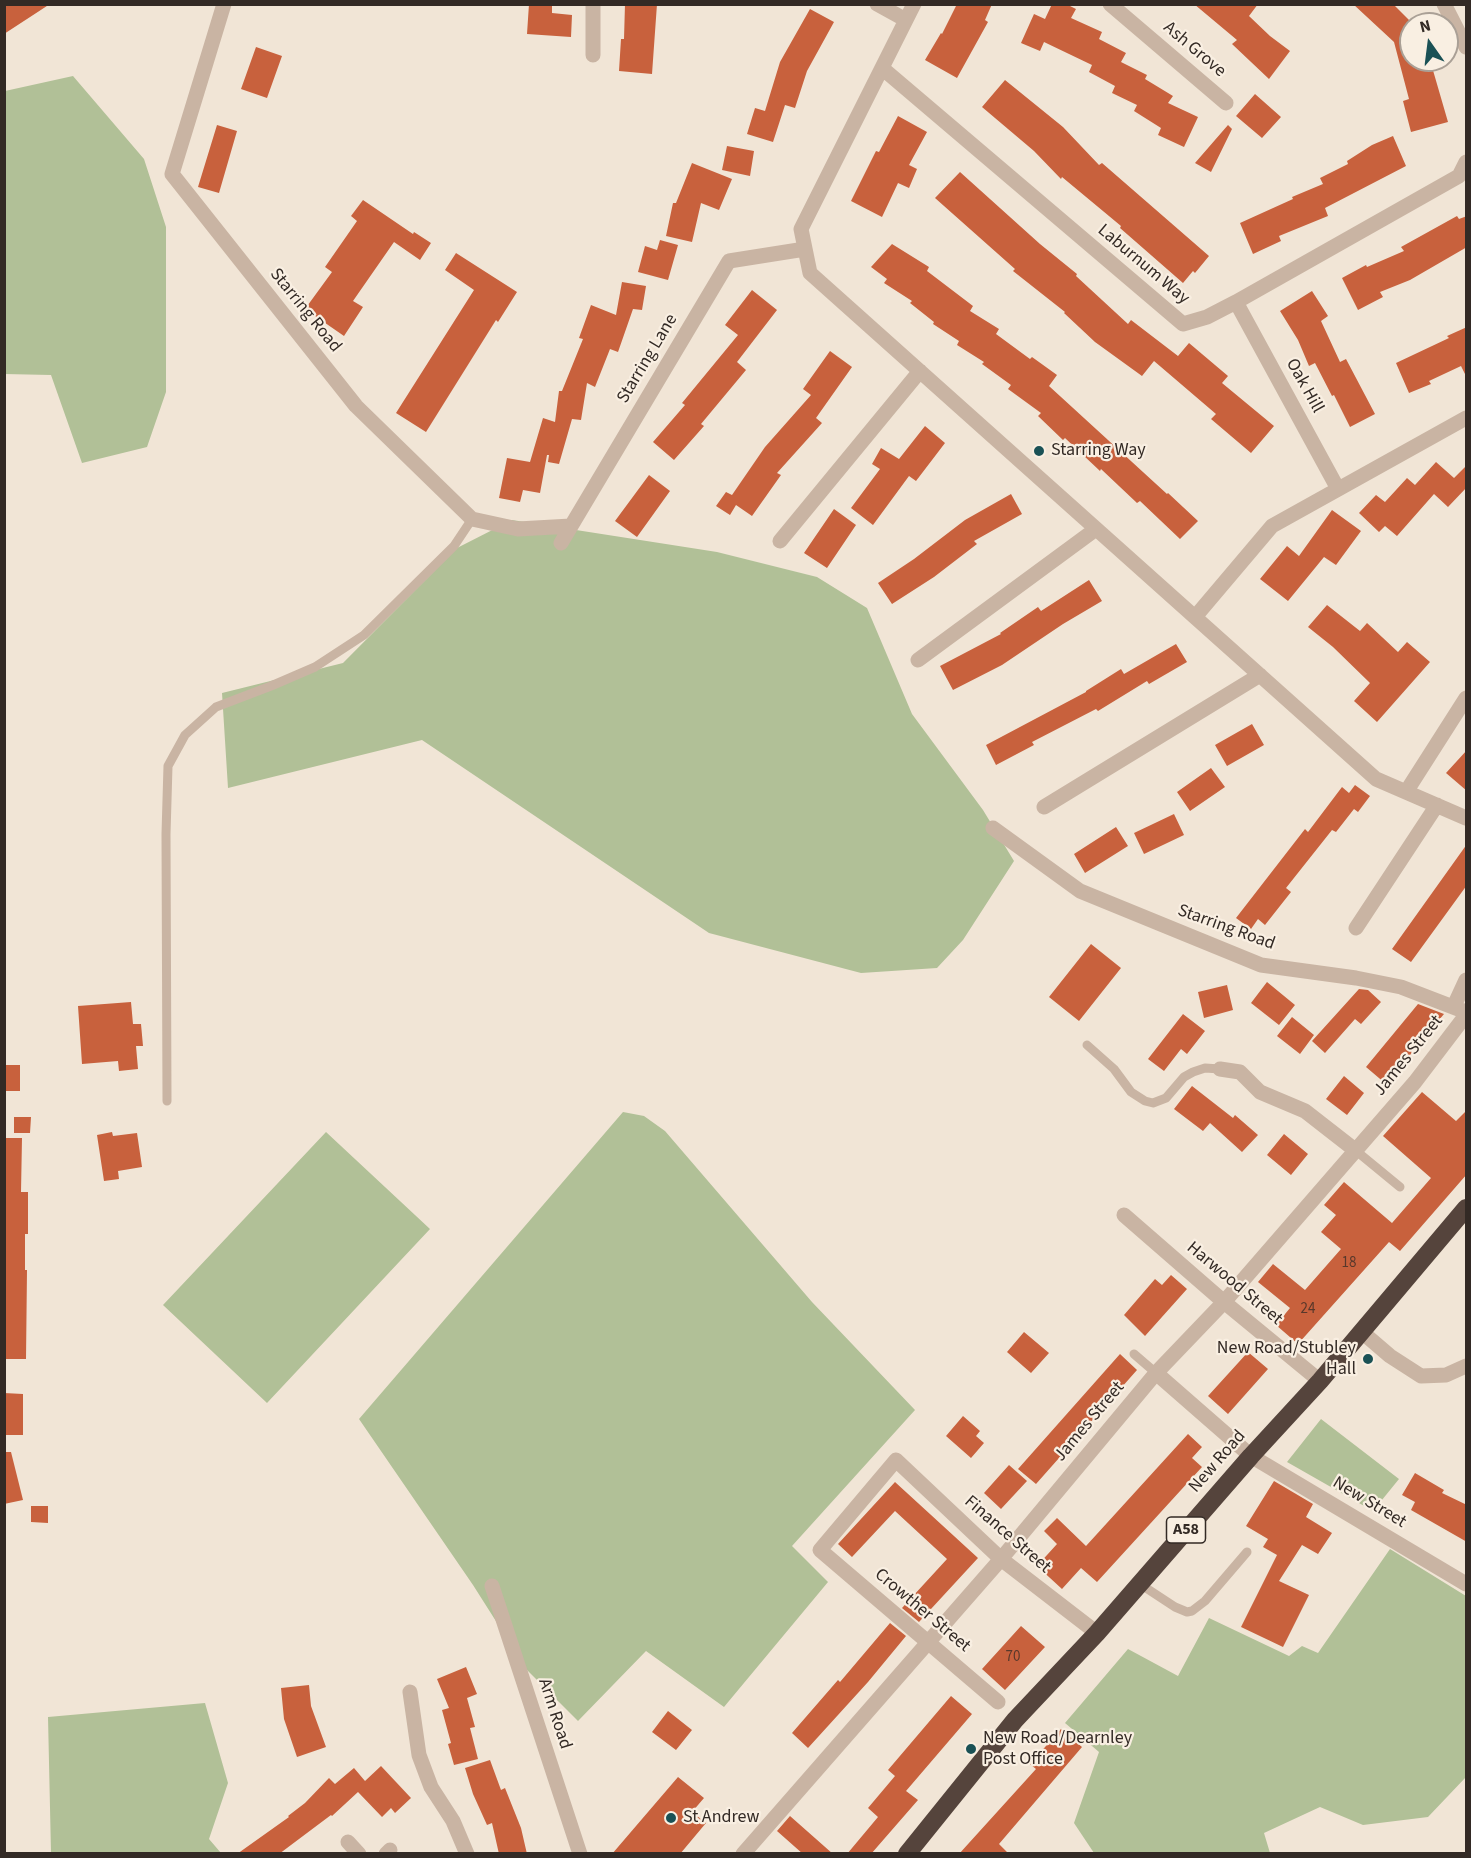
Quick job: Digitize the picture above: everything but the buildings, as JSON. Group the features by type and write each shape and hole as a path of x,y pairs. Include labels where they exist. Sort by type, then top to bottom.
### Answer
{"highway":[{"name":"New Road","path":"907,1854 1015,1720 1097,1633 1251,1456 1320,1381 1467,1208"}],"street":[{"name":"Starring Road","path":"224,4 171,174 356,406 472,519"},
{"path":"592,4 593,55"},
{"path":"877,4 906,20"},
{"path":"914,4 801,229 810,273 1376,779 1467,818"},
{"name":"Ash Grove","path":"1110,4 1226,103"},
{"path":"1444,4 1467,47"},
{"name":"Laburnum Way","path":"882,68 1183,324 1207,317 1236,302 1459,176 1467,162"},
{"name":"Starring Lane","path":"561,543 729,261 805,249"},
{"name":"Oak Hill","path":"1236,302 1338,489"},
{"path":"780,541 920,371"},
{"path":"1195,617 1272,526 1467,418"},
{"path":"472,519 518,529 571,526"},
{"path":"918,660 1096,529"},
{"path":"1044,807 1260,675"},
{"path":"1406,792 1467,699"},
{"path":"1356,928 1437,805"},
{"name":"Starring Road","path":"993,828 1080,891 1261,965 1356,978 1401,987 1462,1011"},
{"name":"James Street","path":"743,1854 1001,1559 1156,1373 1224,1302 1415,1082 1462,1011 1463,984 1467,980"},
{"path":"1220,1068 1240,1072 1260,1092 1305,1111 1355,1150"},
{"name":"Harwood Street","path":"1124,1215 1320,1381"},
{"path":"1362,1332 1390,1356 1421,1376 1446,1375 1467,1366"},
{"name":"New Street","path":"1156,1373 1251,1456 1467,1584"},
{"name":"Finance Street","path":"820,1550 896,1460 1001,1559 1097,1633"},
{"name":"Crowther Street","path":"820,1550 998,1702"},
{"name":"Arm Road","path":"492,1587 580,1854"},
{"path":"410,1692 419,1755 431,1787 453,1821 467,1854"},
{"path":"348,1842 359,1854"}],"lane":[{"path":"167,1101 168,766 184,735 216,707 315,667 364,635 454,546 472,519"},
{"path":"1087,1045 1114,1069 1131,1092 1145,1101 1152,1102 1166,1098 1184,1077 1193,1072 1205,1068 1220,1068"},
{"path":"1355,1150 1400,1187"},
{"path":"1134,1354 1156,1373"},
{"path":"1140,1584 1175,1607 1187,1612 1192,1611 1205,1600 1247,1552"}],"green space":[{"path":"73,76 144,159 166,227 166,392 147,447 82,463 51,375 4,374 5,91"},
{"path":"512,520 717,552 817,577 867,608 912,714 983,810 1014,861 963,940 937,968 861,973 709,933 422,740 228,788 222,693 343,663 457,548"},
{"path":"623,1112 644,1116 665,1131 812,1302 915,1410 792,1546 828,1582 724,1707 646,1651 578,1721 527,1670 473,1585 359,1419"},
{"path":"326,1132 430,1229 267,1403 163,1305"},
{"path":"1321,1419 1399,1479 1373,1511 1287,1462"},
{"path":"1390,1549 1466,1596 1466,1777 1428,1817 1363,1825 1320,1807 1264,1833 1270,1853 1094,1853 1074,1823 1099,1752 1065,1723 1128,1649 1178,1676 1209,1618 1289,1656 1302,1646 1318,1653"},
{"path":"205,1703 228,1783 209,1839 221,1853 51,1853 48,1717"}],"place":[{"name":"Starring Way","path":"1039,451"},
{"name":"New Road/Stubley Hall","path":"1368,1359"},
{"name":"New Road/Dearnley Post Office","path":"971,1749"},
{"name":"St Andrew","path":"671,1818"}]}
